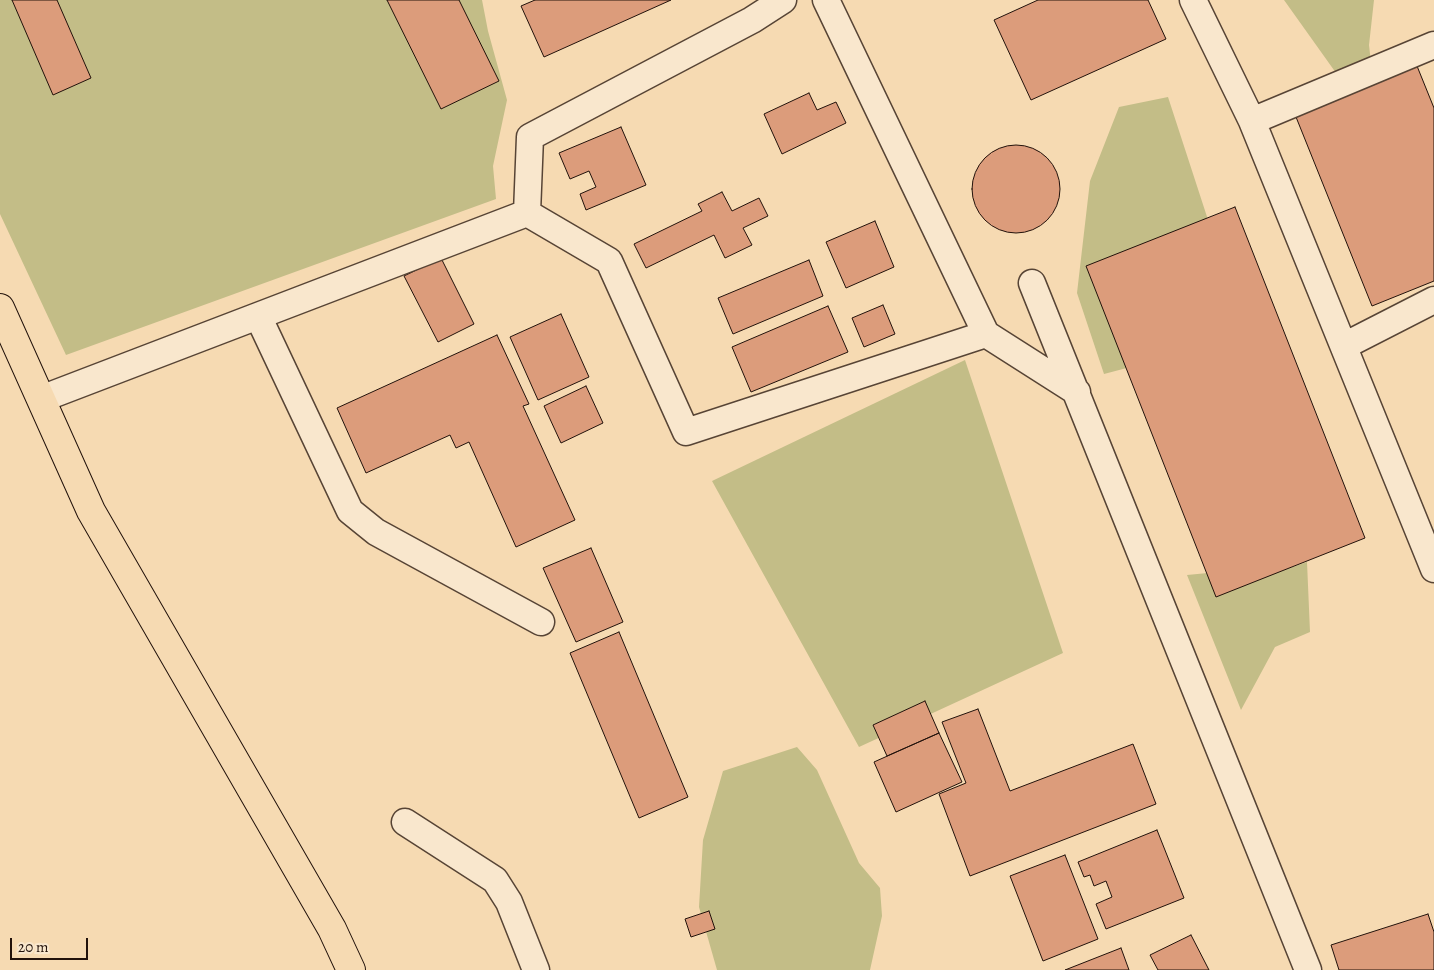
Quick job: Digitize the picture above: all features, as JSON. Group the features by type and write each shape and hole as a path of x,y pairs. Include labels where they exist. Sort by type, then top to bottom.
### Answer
{"main road":[{"path":"0,308 91,511 332,929 351,970"}],"street":[{"path":"527,213 530,137 752,20 783,0"},
{"path":"826,0 986,334 1076,392"},
{"path":"1193,0 1252,121 1434,569"},
{"path":"1252,121 1434,45"},
{"path":"41,399 527,213"},
{"path":"527,213 609,261 686,432 986,334"},
{"path":"1032,283 1308,970"},
{"path":"1344,346 1434,300"},
{"path":"258,316 350,511 376,532 541,622"},
{"path":"405,822 496,880 509,902 536,970"}],"shaded area":[{"path":"0,0 482,0 488,31 507,100 493,166 496,199 66,355 0,214"},
{"path":"1284,0 1374,0 1369,45 1376,107 1356,101"},
{"path":"1168,97 1210,226 1210,346 1104,374 1077,293 1090,181 1119,107"},
{"path":"965,360 1063,653 859,747 712,481"},
{"path":"1307,562 1310,632 1275,647 1241,710 1187,575 1218,572 1272,574"},
{"path":"797,747 817,770 859,863 880,888 882,916 870,970 717,970 699,907 703,840 723,771"}],"building":[{"path":"12,0 57,0 91,78 53,95"},
{"path":"387,0 459,0 499,81 441,109"},
{"path":"535,0 671,0 544,57 521,6"},
{"path":"1038,0 1148,0 1166,39 1031,100 994,20"},
{"path":"1417,66 1434,108 1434,281 1372,306 1296,117"},
{"path":"809,93 817,110 836,102 846,123 782,154 764,114"},
{"path":"621,127 646,185 586,210 580,194 596,187 589,171 570,179 559,153"},
{"path":"1016,145 1033,148 1047,158 1057,172 1060,189 1057,206 1047,220 1033,230 1016,233 999,230 985,220 975,206 972,189 975,172 985,158 999,148"},
{"path":"722,192 732,211 759,198 768,216 743,228 752,245 725,258 714,235 646,268 634,244 702,211 698,204"},
{"path":"1235,207 1365,538 1216,597 1086,266"},
{"path":"875,221 894,267 846,288 826,242"},
{"path":"441,258 474,324 438,342 404,276"},
{"path":"809,260 823,296 733,334 718,298"},
{"path":"883,305 895,334 864,347 852,318"},
{"path":"828,306 848,352 751,392 732,347"},
{"path":"561,314 589,377 538,400 510,337"},
{"path":"497,335 529,404 523,406 575,520 516,547 469,442 456,448 450,435 366,473 337,408"},
{"path":"586,386 603,423 561,443 544,406"},
{"path":"591,548 623,622 576,642 543,568"},
{"path":"619,632 688,797 639,818 570,653"},
{"path":"925,701 939,733 887,756 873,725"},
{"path":"978,709 1010,791 1133,744 1156,804 970,876 939,794 966,783 942,722"},
{"path":"939,733 962,782 896,812 874,762"},
{"path":"1157,830 1184,898 1106,929 1096,904 1112,897 1106,881 1094,886 1090,875 1084,877 1078,862"},
{"path":"1065,855 1098,939 1043,961 1010,876"},
{"path":"709,911 715,929 691,937 685,919"},
{"path":"1428,914 1434,932 1434,970 1339,970 1331,945"},
{"path":"1191,935 1209,970 1158,970 1150,955"},
{"path":"1121,948 1129,970 1065,970"}]}
